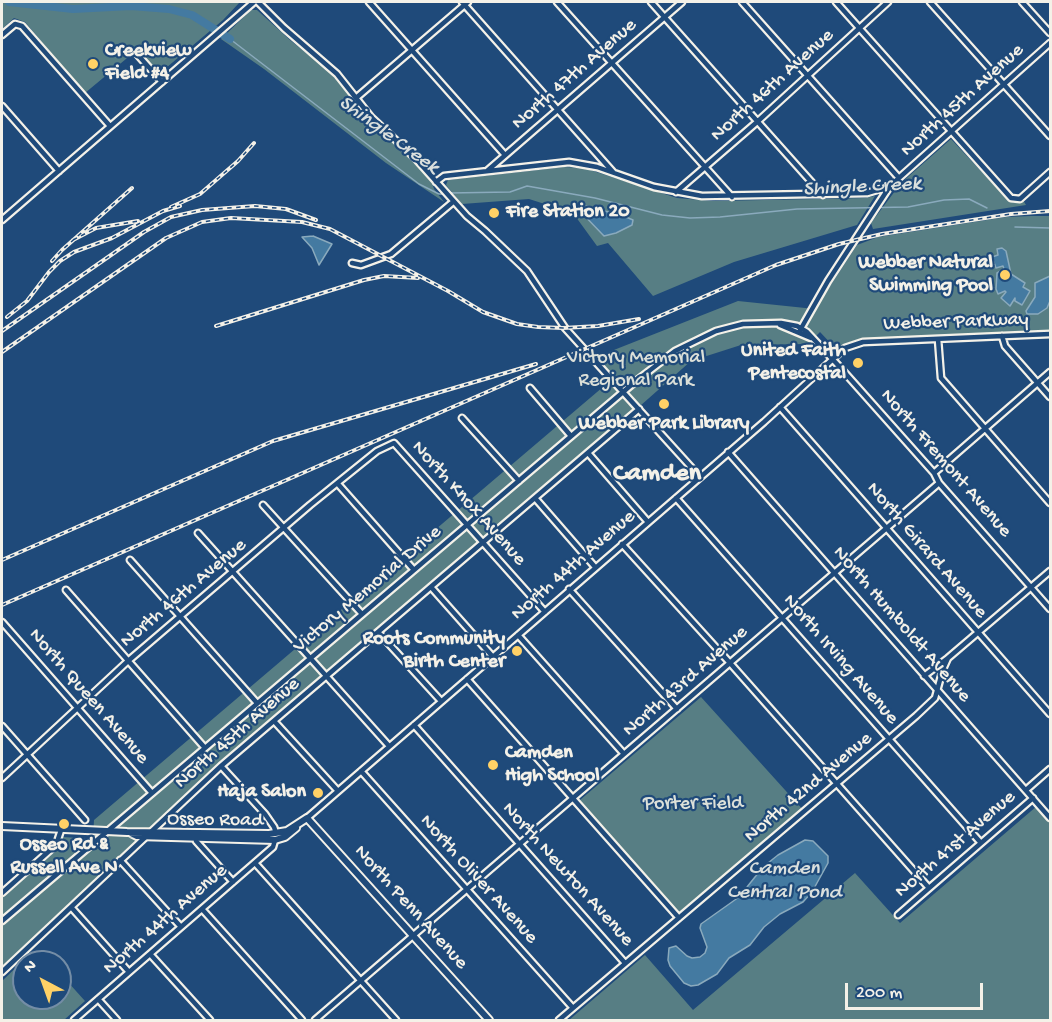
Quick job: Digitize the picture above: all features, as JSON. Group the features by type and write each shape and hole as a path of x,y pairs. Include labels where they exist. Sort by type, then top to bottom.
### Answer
{"main road":[{"name":"Osseo Road","path":"2,826 127,832 138,836 148,834 285,837 307,818"},
{"name":"North Penn Avenue","path":"307,818 489,1020"},
{"name":"Osseo Road","path":"148,834 196,837 275,836"}],"street":[{"path":"2,220 256,2 337,74 371,117 404,147 452,200 527,272 565,328 700,477"},
{"path":"369,2 505,155"},
{"path":"356,98 465,2 613,172"},
{"path":"557,2 732,197"},
{"path":"651,2 822,195"},
{"name":"North 47th Avenue","path":"487,171 682,2"},
{"path":"742,2 899,178"},
{"path":"836,2 1011,198 1020,199 1050,172"},
{"name":"North 46th Avenue","path":"676,192 757,122 888,2"},
{"path":"930,2 1050,136"},
{"path":"1022,2 1050,33"},
{"path":"2,35 12,26 18,24 22,26 110,126"},
{"name":"North 45th Avenue","path":"800,330 828,281 890,186 1050,43"},
{"path":"137,54 162,82"},
{"path":"2,106 59,171"},
{"path":"436,182 444,176 569,162 597,167 676,192 702,196 867,193 890,186"},
{"path":"352,263 361,265 391,254 452,200"},
{"path":"2,210 7,216"},
{"name":"Victory Memorial Drive","path":"2,921 571,436 675,351 703,336 744,324 788,323 816,340"},
{"name":"Webber Parkway","path":"863,342 1050,334"},
{"path":"1002,336 1005,346 1050,397"},
{"path":"938,339 941,378 1050,503"},
{"name":"North Fremont Avenue","path":"816,340 1050,609"},
{"name":"North 44th Avenue","path":"307,818 780,407 832,358 845,348 863,342"},
{"path":"934,474 1050,372"},
{"path":"530,388 571,436"},
{"name":"North Girard Avenue","path":"780,407 1050,714"},
{"name":"North 45th Avenue","path":"2,972 221,766 639,409"},
{"path":"462,418 519,481"},
{"name":"North 46th Avenue","path":"2,778 128,661 377,451 394,443"},
{"name":"North Knox Avenue","path":"394,443 545,612"},
{"name":"North Humboldt Avenue","path":"728,452 1050,818"},
{"path":"588,453 648,522"},
{"name":"North 43rd Avenue","path":"315,1020 939,483"},
{"path":"338,484 414,570"},
{"path":"535,498 596,567"},
{"name":"North Irving Avenue","path":"676,498 981,843"},
{"path":"264,505 362,614"},
{"path":"198,532 389,747"},
{"path":"622,544 929,888"},
{"path":"130,560 257,703"},
{"path":"924,676 1050,571"},
{"path":"431,587 493,657"},
{"path":"569,589 677,709"},
{"path":"66,590 205,748"},
{"name":"North Queen Avenue","path":"2,622 152,793"},
{"path":"378,632 441,701"},
{"path":"518,635 624,754"},
{"name":"North 42nd Avenue","path":"559,1020 931,703 938,691 948,658"},
{"path":"467,679 679,918"},
{"path":"274,721 338,791"},
{"path":"2,726 85,820"},
{"name":"North Newton Avenue","path":"414,726 625,963"},
{"path":"221,766 265,813 274,827 275,836"},
{"name":"North 41st Avenue","path":"1026,790 1050,769"},
{"name":"North Oliver Avenue","path":"361,771 573,1008"},
{"name":"North 41st Avenue","path":"898,915 1034,798"},
{"path":"2,893 56,845 61,830"},
{"name":"North 44th Avenue","path":"74,1020 273,847 275,836"},
{"path":"196,837 195,841 232,882"},
{"path":"120,860 181,927"},
{"path":"255,863 396,1020"},
{"path":"71,907 129,972"},
{"path":"202,909 302,1020"},
{"path":"150,954 210,1020"},
{"path":"98,999 117,1020"}],"green space":[{"path":"2,2 240,2 223,20 160,73 138,49 85,93 25,22 14,18 2,29"},
{"path":"251,10 257,10 331,73 372,122 431,180 434,189 444,202 386,163 264,69 221,39"},
{"path":"951,139 1008,200 1014,203 1023,200 1026,205 873,229 871,223 901,183"},
{"path":"564,167 584,168 677,198 713,201 875,196 857,225 734,262 653,296 608,243 597,246 573,213 529,199 462,204 446,185 448,180"},
{"name":"Victory Memorial Regional Park","path":"1050,216 1050,330 860,339 835,348 820,332 808,344 741,345 691,361 555,481 533,496 220,763 21,950 12,950 12,959 2,968 2,898 57,850 63,837 93,839 94,820 610,381 591,359 738,301 815,309 857,245 878,237 1006,217"},
{"name":"Porter Field","path":"701,697 804,811 679,918 580,800"},
{"path":"1037,806 1050,821 1050,1020 569,1020 645,955 693,1010 855,873 900,923"},
{"path":"12,971 12,1010 72,1010 72,987 85,1001 64,1020 2,1020 2,981"}],"water":[{"path":"587,206 626,217 633,220 632,225 604,236 579,210"},
{"path":"313,236 332,244 319,265 312,248 302,237"},
{"name":"Webber Natural Swimming Pool","path":"1002,248 1006,251 1011,274 1025,283 1023,287 1030,291 1022,305 1015,301 1015,298 1010,306 1001,298 1006,292 998,294 996,289 997,273 1004,269 1003,266 996,268 992,257 998,255 997,249"},
{"path":"1050,276 1050,301 1047,308 1038,314 1027,314 1026,311 1035,297 1035,283"},
{"name":"Camden Central Pond","path":"805,840 813,841 828,856 828,863 812,892 803,902 780,914 764,927 750,945 729,958 717,974 698,985 691,986 684,983 670,966 669,948 676,946 687,956 700,957 705,953 707,947 700,928 701,924 739,897 763,867 778,855"}],"waterway":[{"name":"Shingle Creek","path":"9,2 73,9 131,6 169,9 192,15 230,39"},
{"name":"Shingle Creek","path":"230,39 419,184 439,194 445,194"},
{"name":"Shingle Creek","path":"449,193 510,192 527,186 595,198 662,215 690,218 797,209 908,207 944,200 969,199 987,208"},
{"name":"Shingle Creek","path":"1015,227 1050,228"}],"railway":[{"path":"171,207 200,194 238,161 254,143"},
{"path":"52,261 132,188"},
{"path":"7,317 27,301 60,261 74,252 112,238 163,211 180,206"},
{"path":"2,331 144,232 171,217 202,210 255,206 286,209 316,220"},
{"path":"2,605 776,265 839,244 882,234 1011,214 1050,211"},
{"path":"2,352 166,238 202,222 231,218 302,222 330,229 483,312 517,324 563,328 598,326 639,319"},
{"path":"73,240 96,228 138,221"},
{"path":"216,326 364,280 384,276 418,278"},
{"path":"2,560 273,441 536,364"}],"place":[{"name":"Creekview Field #4","path":"93,64"},
{"name":"Fire Station 20","path":"494,213"},
{"name":"Webber Natural Swimming Pool","path":"1005,275"},
{"name":"United Faith Pentecostal","path":"858,363"},
{"name":"Webber Park Library","path":"664,404"},
{"name":"Roots Community Birth Center","path":"517,651"},
{"name":"Camden High School","path":"493,765"},
{"name":"Haja Salon","path":"318,793"},
{"name":"Osseo Rd & Russell Ave N","path":"64,824"}],"district":[{"name":"Camden","path":"657,475"}]}
